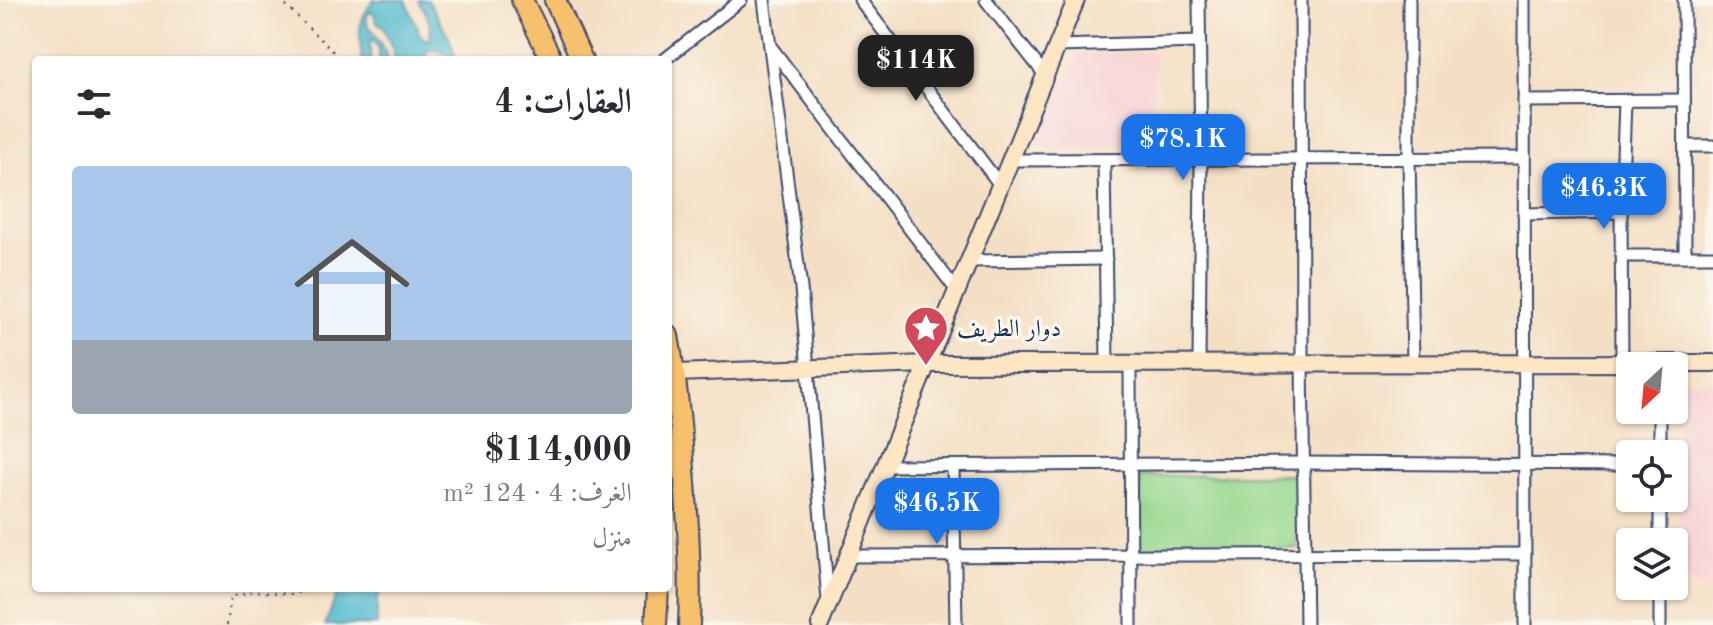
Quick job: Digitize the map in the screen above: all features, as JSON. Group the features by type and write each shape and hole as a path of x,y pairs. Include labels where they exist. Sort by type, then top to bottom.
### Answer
{"highway":[{"path":"522,0 550,56"},
{"path":"555,0 580,56"},
{"path":"672,357 689,537 689,625"},
{"path":"656,625 658,592"}],"street":[{"path":"669,56 741,0"},
{"path":"764,0 801,288 829,603"},
{"path":"860,0 1000,185"},
{"path":"986,0 1045,75"},
{"path":"820,625 1076,0"},
{"path":"1199,0 1199,363"},
{"path":"1301,0 1306,625"},
{"path":"1409,0 1413,363"},
{"path":"1524,0 1525,625"},
{"path":"1684,0 1685,256"},
{"path":"1057,46 1199,42"},
{"path":"769,44 957,291"},
{"path":"1524,101 1684,100"},
{"path":"1622,352 1621,212 1625,101"},
{"path":"1685,146 1713,146"},
{"path":"1010,160 1524,158"},
{"path":"1104,160 1107,363"},
{"path":"1524,214 1621,212"},
{"path":"1622,256 1713,256"},
{"path":"969,261 1106,259"},
{"path":"675,373 927,364 1616,363"},
{"path":"1688,363 1713,363"},
{"path":"1130,364 1131,625"},
{"path":"885,466 1616,465"},
{"path":"953,466 956,625"},
{"path":"847,556 1525,554"},
{"path":"1660,600 1660,625"}],"path":[{"path":"280,0 338,56"},
{"path":"227,625 231,597 250,592"},
{"path":"266,592 303,592"}],"shaded area":[{"path":"1078,53 1155,53 1152,144 1048,151 1038,143"},
{"path":"1688,380 1713,380 1713,595 1688,582 1688,528 1679,528 1679,512 1688,512 1688,440 1678,440 1678,424 1688,424"}],"green space":[{"path":"1296,475 1297,548 1140,549 1140,476"}],"water":[{"path":"374,0 406,0 420,35 430,40 428,19 418,0 428,0 448,35 456,56 433,50 427,51 427,56 394,56 384,27 371,11 367,24 387,56 379,56 379,49 372,39 371,56 362,56 360,28"},
{"path":"337,592 380,592 377,599 377,625 325,625"}],"place":[{"name":"دوار الطريف","path":"926,367"}]}
